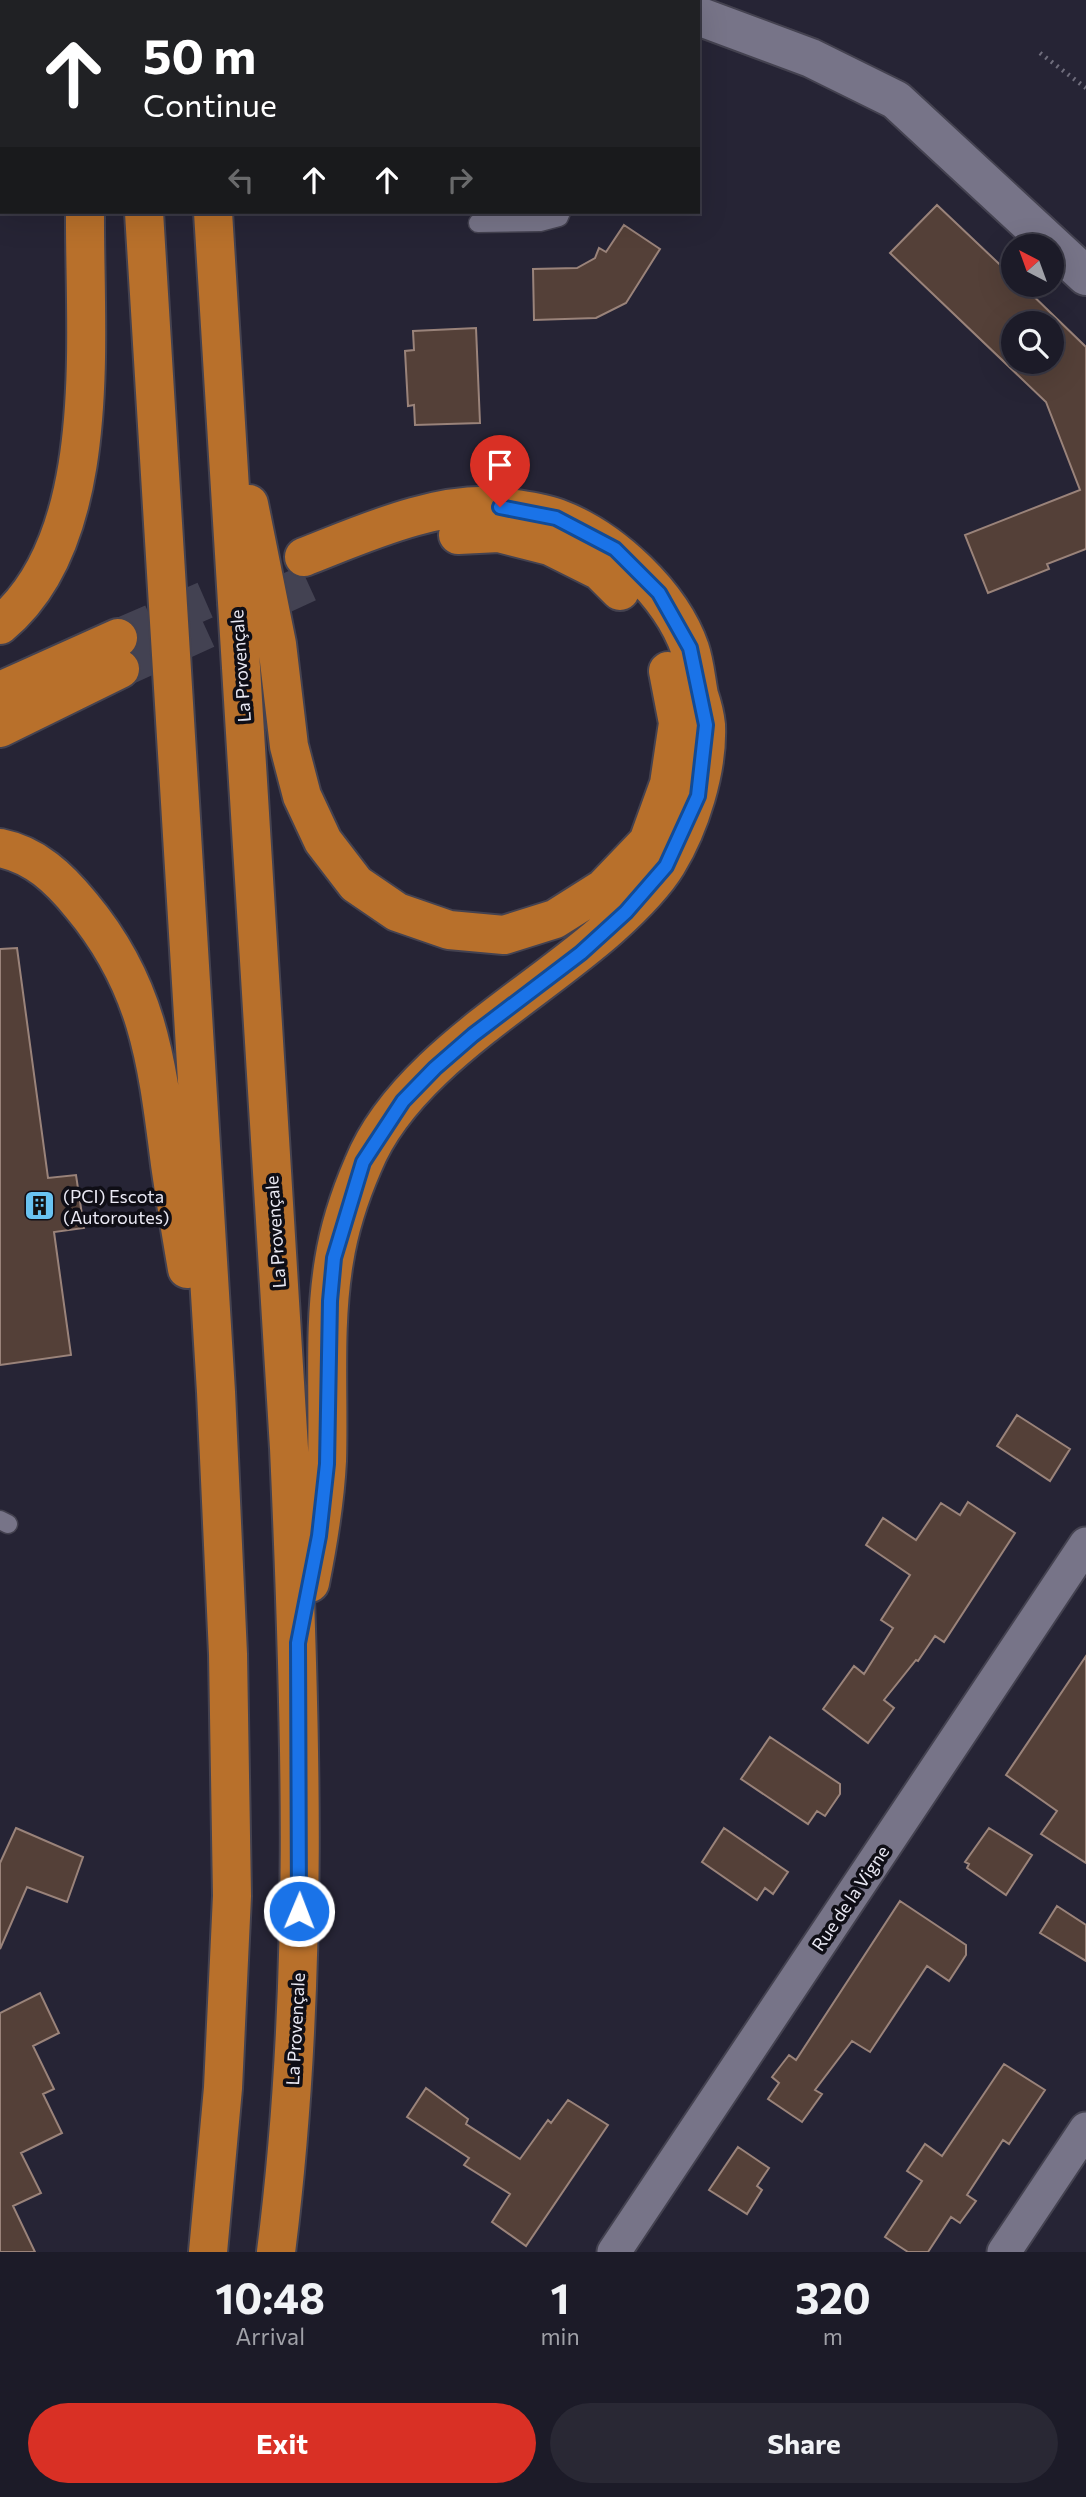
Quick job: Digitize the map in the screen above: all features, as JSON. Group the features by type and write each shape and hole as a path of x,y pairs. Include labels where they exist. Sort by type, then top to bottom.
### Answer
{"highway":[{"path":"0,625 26,598 46,567 61,537 75,482 84,401 85,214"},
{"path":"144,214 216,1392 228,1668 232,1896 223,2088 208,2252"},
{"name":"La Provençale","path":"213,214 289,1448 298,1643 299,1986 286,2173 276,2252"},
{"path":"225,417 262,560 277,644 289,746 302,796 323,841 356,884 397,912 449,930 504,935 555,919 604,888 648,842 669,784 678,723 665,657 638,608 600,571 550,546 499,533 453,535 306,570 373,530 447,509 500,507 556,518 615,549 659,593 690,648 706,725 698,796 666,866 626,912 581,953 473,1035 435,1068 403,1101 363,1162 334,1258 330,1301 327,1464 319,1536 298,1643"},
{"path":"0,691 119,654 0,728"},
{"path":"0,848 34,860 71,892 109,940 135,992 153,1046 189,1280 216,1392"}],"street":[{"path":"724,0 811,58"},
{"path":"700,17 811,58 896,100 1086,276"},
{"name":"Rue de la Vigne","path":"614,2252 1086,1544"},
{"path":"1004,2252 1086,2129"}],"lane":[{"path":"478,223 540,222 559,217 560,214"}],"path":[{"path":"1040,53 1086,88"}],"building":[{"path":"937,205 1001,266 1001,298 1035,298 1049,311 1001,311 1001,359 890,253"},
{"path":"624,225 660,249 626,303 596,318 534,320 533,269 577,268 595,258 599,248 606,252"},
{"path":"1064,326 1086,347 1086,549 1047,564 1049,569 988,593 965,535 1080,490 1046,402 1017,374 1064,374"},
{"path":"476,328 480,423 415,425 414,405 408,406 405,351 414,350 413,331"},
{"path":"17,948 48,1178 76,1175 84,1228 54,1232 71,1355 0,1365 0,949"},
{"path":"1017,1415 1070,1449 1050,1481 997,1446"},
{"path":"968,1502 1015,1533 944,1642 935,1636 918,1661 916,1660 884,1700 894,1708 868,1743 823,1709 854,1666 864,1674 893,1628 881,1620 910,1575 866,1545 883,1518 916,1540 941,1503 960,1515"},
{"path":"1086,1656 1086,1863 1041,1834 1057,1811 1006,1775"},
{"path":"770,1737 840,1784 840,1794 825,1816 817,1811 808,1824 741,1779"},
{"path":"16,1828 83,1857 67,1902 27,1887 0,1949 0,1863"},
{"path":"724,1828 788,1872 773,1894 765,1888 757,1900 702,1862"},
{"path":"989,1828 1032,1855 1006,1895 967,1868 969,1864 965,1862"},
{"path":"900,1901 966,1945 966,1955 949,1981 927,1966 870,2052 852,2041 815,2090 822,2094 802,2122 768,2099 779,2083 772,2077 789,2055 796,2060"},
{"path":"1057,1906 1086,1925 1086,1961 1040,1933"},
{"path":"40,1993 59,2033 33,2046 54,2089 43,2094 62,2133 21,2153 41,2193 13,2206 35,2252 0,2252 0,2013"},
{"path":"1004,2064 1045,2090 1009,2144 1003,2140 967,2195 976,2201 960,2223 951,2217 928,2252 908,2252 885,2237 922,2181 907,2171 925,2144 942,2156"},
{"path":"426,2088 468,2119 466,2124 520,2159 548,2120 551,2123 568,2100 608,2125 526,2246 492,2222 510,2194 464,2165 469,2158 407,2117"},
{"path":"738,2147 769,2168 757,2186 762,2190 747,2214 709,2190"}],"tunnel":[{"path":"118,638 263,575"},
{"path":"120,669 308,583"}],"place":[{"name":"(PCI) Escota (Autoroutes)","path":"40,1206"}],"route":[{"path":"299,1911 298,1643 319,1536 327,1464 330,1301 334,1258 363,1162 380,1132 403,1101 435,1068 473,1035 581,953 626,912 666,866 698,796 706,725 690,648 659,593 615,549 556,518 500,507"}]}
